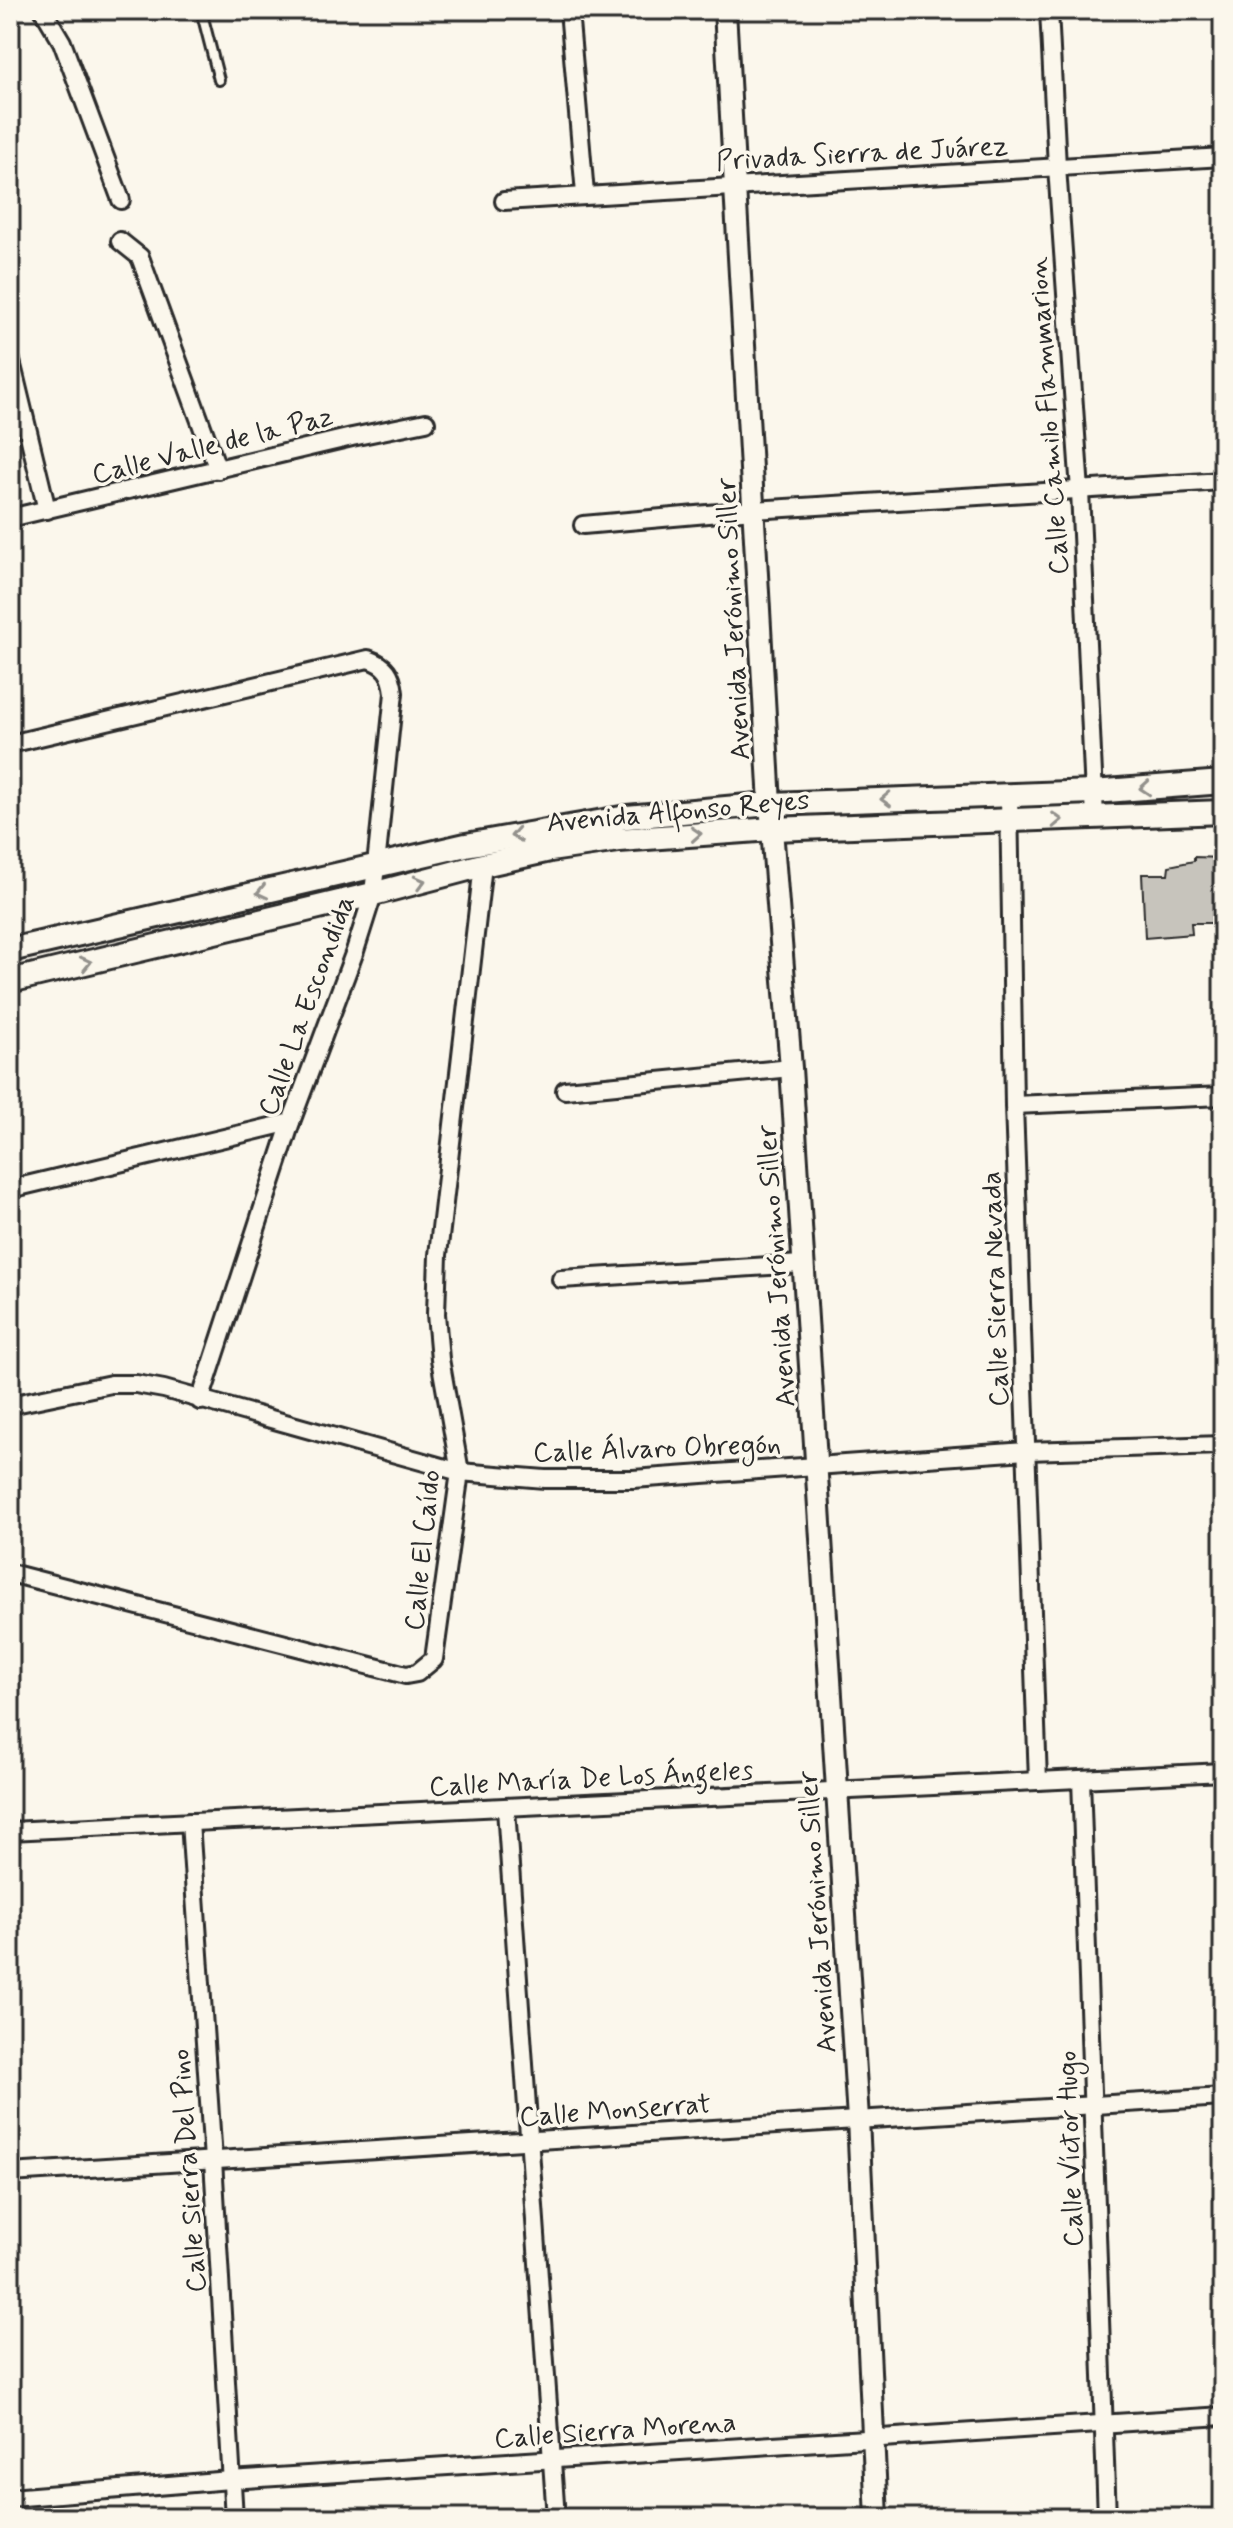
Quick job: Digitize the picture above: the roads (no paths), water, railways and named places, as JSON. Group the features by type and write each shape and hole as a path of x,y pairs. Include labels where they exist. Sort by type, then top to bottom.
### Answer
{"main road":[{"name":"Avenida Alfonso Reyes","path":"10,950 466,845 627,817 770,804 1093,792 1223,782"},
{"name":"Avenida Alfonso Reyes","path":"10,981 483,865 550,850 619,840 773,829 1223,812"}],"street":[{"path":"43,10 62,42 121,200"},
{"path":"569,10 585,194"},
{"name":"Avenida Jerónimo Siller","path":"725,10 770,804 791,1068 858,2119 877,2518"},
{"name":"Calle Camilo Flammarion","path":"1049,10 1080,491 1095,818"},
{"name":"Privada Sierra de Juárez","path":"504,201 1223,157"},
{"path":"120,241 140,257 218,470"},
{"path":"10,357 47,510"},
{"name":"Calle Valle de la Paz","path":"10,518 426,422"},
{"path":"583,525 753,510 1223,481"},
{"name":"Calle La Escondida","path":"10,744 368,659 388,670 394,693 373,894 291,1122 200,1401"},
{"name":"Calle Sierra Nevada","path":"1009,795 1014,1105 1038,1781"},
{"name":"Calle El Caído","path":"10,1573 406,1675 417,1673 434,1659 460,1472 440,1359 436,1314 438,1255 483,865"},
{"path":"565,1090 791,1068"},
{"path":"1014,1105 1223,1096"},
{"path":"10,1189 291,1122"},
{"path":"561,1279 802,1264"},
{"name":"Calle Álvaro Obregón","path":"10,1405 111,1384 136,1384 164,1389 460,1472 545,1479 633,1479 1026,1451 1223,1445"},
{"name":"Calle María De Los Ángeles","path":"10,1831 1223,1772"},
{"name":"Calle Víctor Hugo","path":"1081,1779 1107,2518"},
{"path":"506,1809 556,2518"},
{"name":"Calle Sierra Del Pino","path":"190,1822 234,2518"},
{"name":"Calle Monserrat","path":"10,2173 1223,2097"},
{"name":"Calle Sierra Morena","path":"10,2498 230,2480 1223,2416"}],"lane":[{"path":"201,10 219,80"}]}
